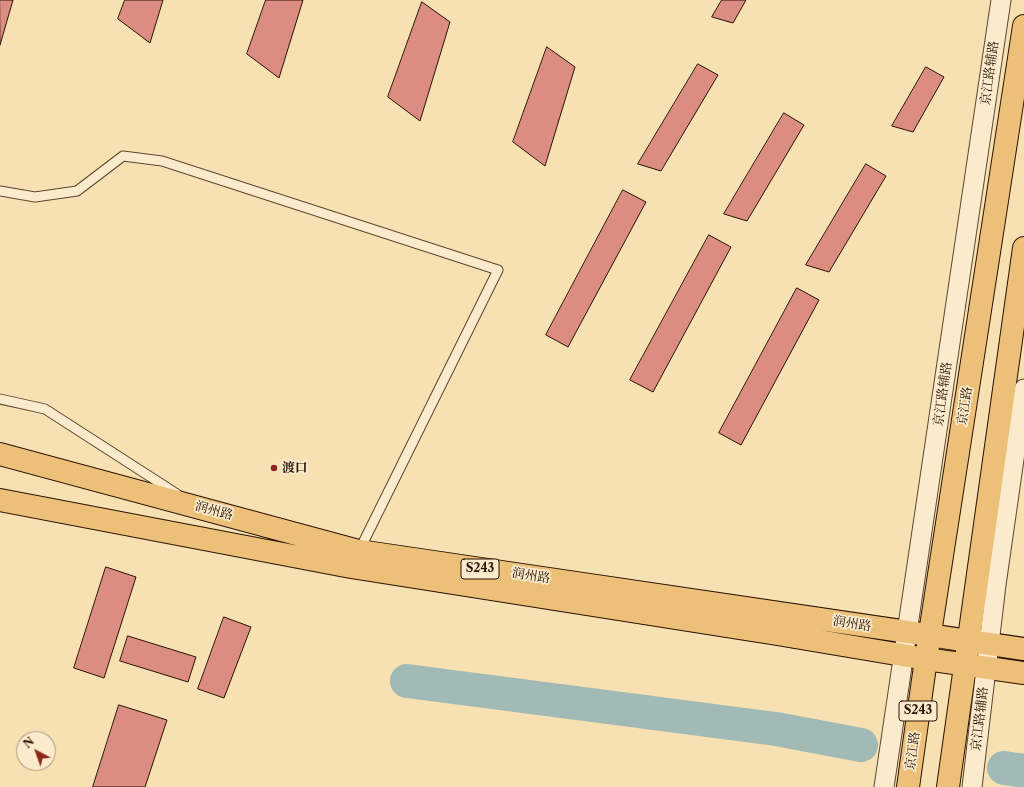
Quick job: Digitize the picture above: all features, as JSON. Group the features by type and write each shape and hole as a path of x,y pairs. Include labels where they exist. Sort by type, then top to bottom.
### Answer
{"main road":[{"name":"京江路","path":"908,787 929,636 1024,26"},
{"path":"948,787 976,666 1024,248"},
{"name":"润州路","path":"0,454 197,506 355,559 1024,649"},
{"name":"润州路","path":"0,500 355,559 904,656 1024,673"}],"street":[{"name":"京江路辅路","path":"884,787 1001,0"},
{"path":"978,642 996,585 1024,389"},
{"name":"京江路辅路","path":"972,787 976,666"}],"lane":[{"path":"0,191 35,197 77,191 123,156 162,161 498,270 355,559"},
{"path":"0,399 44,409 197,506"}],"building":[{"path":"0,0 13,0 0,45"},
{"path":"125,0 163,0 150,43 118,19"},
{"path":"266,0 303,0 279,78 247,54"},
{"path":"722,0 746,0 733,23 712,17"},
{"path":"422,2 450,22 420,121 388,97"},
{"path":"547,47 575,67 545,166 513,142"},
{"path":"698,64 718,75 661,171 638,164"},
{"path":"926,67 944,77 913,132 892,126"},
{"path":"784,113 804,125 747,221 724,214"},
{"path":"866,164 886,176 829,272 806,265"},
{"path":"623,190 646,202 568,347 546,335"},
{"path":"709,235 731,247 653,392 630,380"},
{"path":"797,288 819,300 741,445 719,433"},
{"path":"106,567 136,577 104,678 74,668"},
{"path":"224,617 251,627 224,698 198,689"},
{"path":"128,636 196,657 188,682 120,661"},
{"path":"119,705 167,720 145,787 93,787"}],"waterway":[{"path":"407,681 776,729 861,745"},
{"path":"1004,768 1024,771"}],"place":[{"name":"渡口","path":"274,468"}]}
